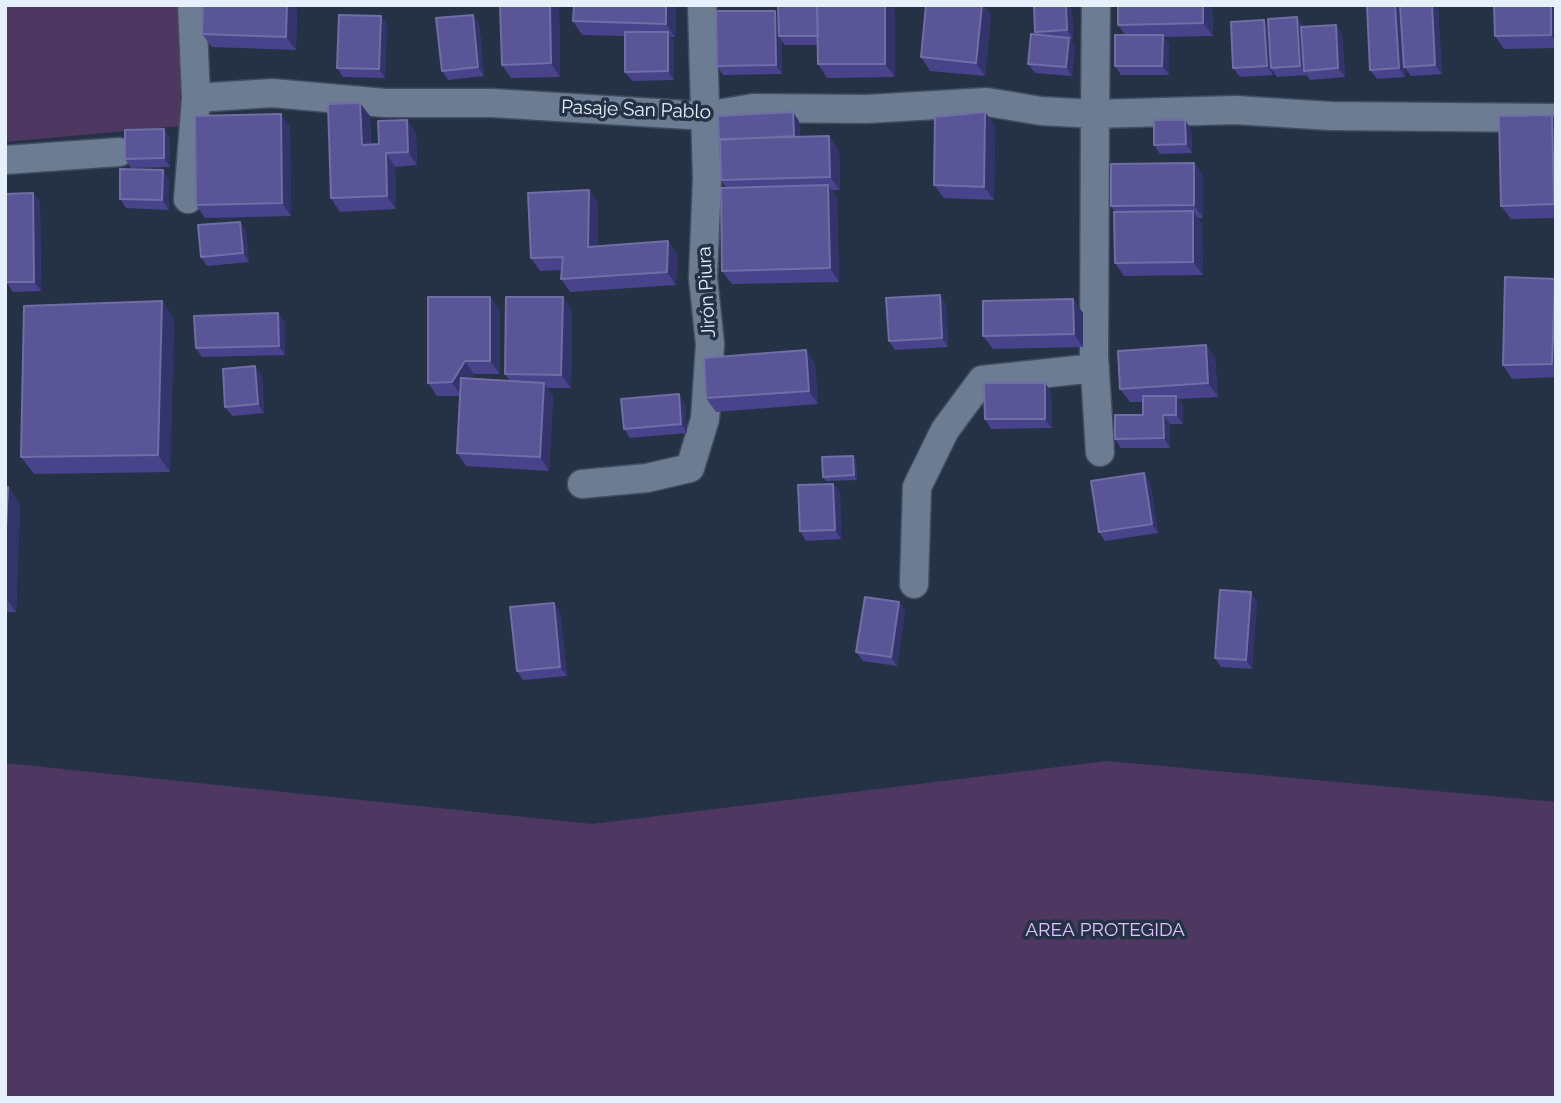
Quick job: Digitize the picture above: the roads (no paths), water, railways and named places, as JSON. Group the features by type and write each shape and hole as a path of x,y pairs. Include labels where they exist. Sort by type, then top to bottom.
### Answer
{"street":[{"path":"188,199 196,98 192,5"},
{"name":"Jirón Piura","path":"582,484 647,478 690,468 705,419 710,344 702,278 707,178 702,5"},
{"path":"1096,5 1095,368 1100,452"},
{"name":"Pasaje San Pablo","path":"196,98 272,93 385,103 492,103 705,116 753,108 867,109 987,102 1041,111 1095,102 1331,116 1556,118"},
{"path":"5,160 119,152"},
{"path":"914,584 917,487 945,430 982,380 1095,368"}],"park label":[{"name":"AREA PROTEGIDA","path":"1105,930"}]}
